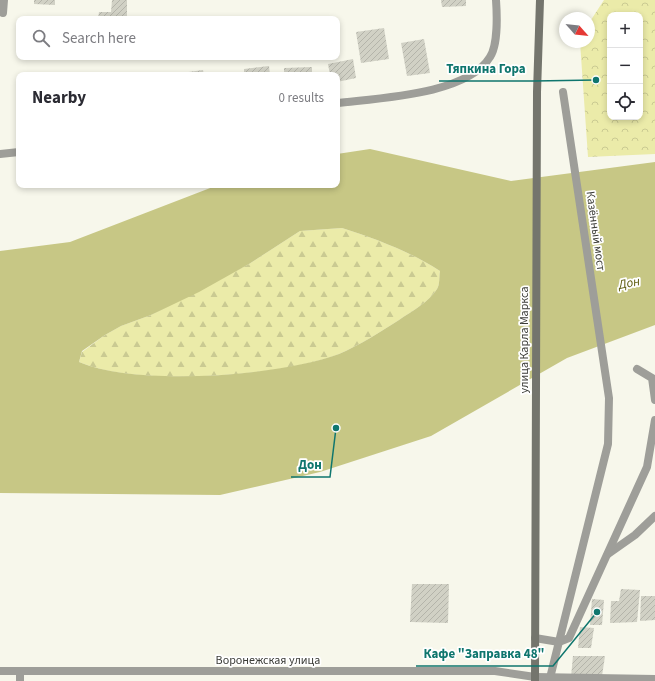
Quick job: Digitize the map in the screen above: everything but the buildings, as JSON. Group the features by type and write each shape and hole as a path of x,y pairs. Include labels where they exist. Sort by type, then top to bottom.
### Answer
{"main road":[{"name":"улица Карла Маркса","path":"535,679 537,92 540,0"}],"street":[{"path":"3,13 4,0"},
{"path":"340,104 422,92 455,83 478,71 491,56 498,22 496,0"},
{"name":"Казённый мост","path":"559,642 608,444 609,398 563,92"},
{"path":"0,154 16,152"},
{"path":"637,369 652,378 655,400"},
{"path":"535,638 559,642 569,638 651,466 655,420"},
{"path":"608,554 635,535 655,516"},
{"path":"550,678 559,642"},
{"name":"Воронежская улица","path":"0,672 20,677 496,671 535,679 655,680"}],"green space":[{"path":"604,0 655,0 655,154 588,157 580,48 595,48 595,14"},
{"path":"342,228 392,246 416,257 440,271 438,287 434,294 415,310 354,347 339,354 313,362 246,373 171,377 136,375 104,370 79,362 82,352 105,335 121,326 151,315 249,264 300,231"}],"water":[{"path":"370,149 511,181 655,162 655,325 567,358 431,436 320,472 220,495 0,493 0,251 70,242 210,188 340,188 340,154","holes":["342,228 380,241 440,271 438,287 434,294 415,310 362,343 339,354 313,362 282,368 209,376 136,374 104,370 79,362 82,351 105,335 121,326 151,315 199,292 249,264 300,231"]}],"place":[{"name":"Тяпкина Гора","path":"596,80"},
{"name":"Дон","path":"336,428"},
{"name":"Кафе \"Заправка 48\"","path":"597,612"}]}
